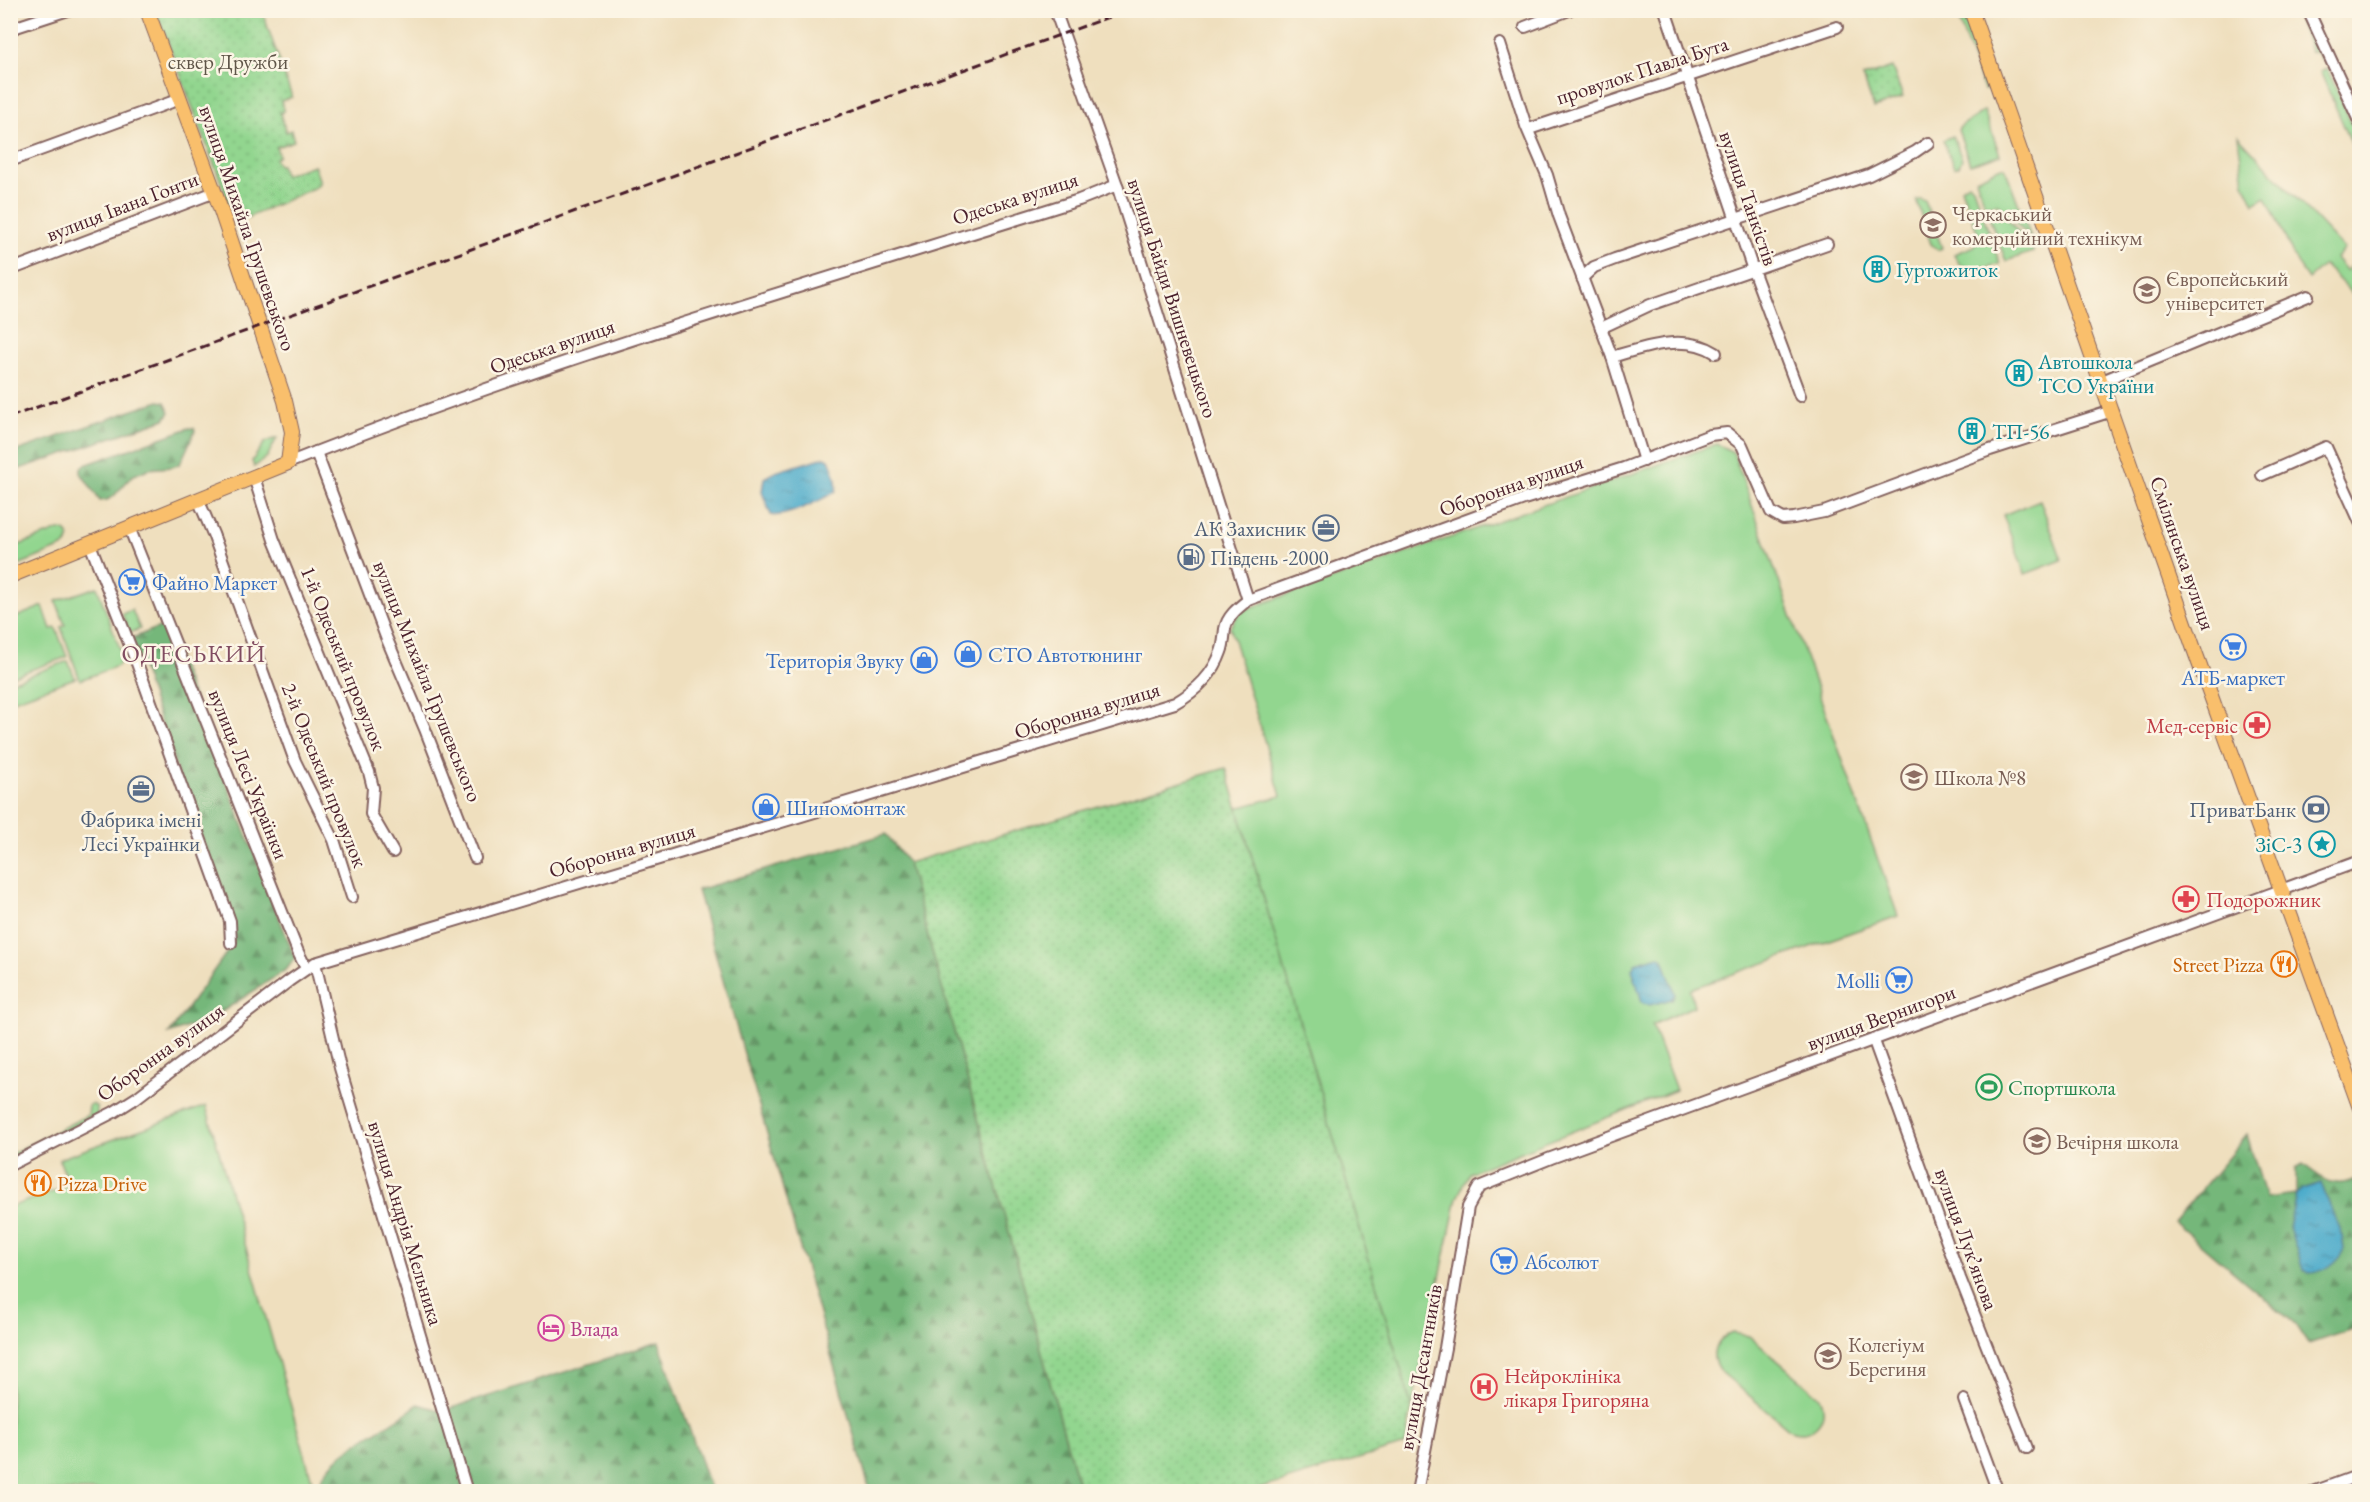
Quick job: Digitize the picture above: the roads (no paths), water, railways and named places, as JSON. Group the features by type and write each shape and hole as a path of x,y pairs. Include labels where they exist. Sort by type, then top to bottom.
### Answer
{"main road":[{"name":"вулиця Михайла Грушевського","path":"147,10 214,192 289,411 292,432 288,464"},
{"name":"Смілянська вулиця","path":"1971,10 2194,649 2360,1108"},
{"name":"Одеська вулиця","path":"10,576 288,464"}],"street":[{"path":"10,29 68,10"},
{"name":"вулиця Байди Вишневецького","path":"1055,10 1117,185 1248,600"},
{"path":"1525,27 1569,10"},
{"name":"вулиця Танкістів","path":"1665,10 1753,270 1800,396"},
{"path":"2308,10 2360,123"},
{"name":"провулок Павла Бута","path":"1529,129 1837,27"},
{"path":"1500,44 1612,357 1644,461"},
{"path":"10,160 180,99"},
{"path":"1582,278 1594,267 1869,175 1928,143"},
{"name":"Одеська вулиця","path":"288,464 385,425 668,328 1079,200 1117,185"},
{"name":"вулиця Івана Гонти","path":"10,270 214,192"},
{"path":"1600,328 1650,305 1827,244"},
{"path":"2102,381 2308,296"},
{"path":"1612,357 1669,343 1696,344 1716,353"},
{"name":"Оборонна вулиця","path":"10,1166 114,1112 136,1098 310,966 1175,703 1189,695 1210,672 1222,651 1225,625 1235,611 1248,600 1518,501 1644,461 1710,435 1727,433 1742,445 1771,512 1783,519 1794,518 1824,512 1990,450 2112,411"},
{"path":"2262,475 2326,447 2360,522"},
{"name":"вулиця Михайла Грушевського","path":"316,452 386,637 476,858"},
{"name":"1-й Одеський провулок","path":"254,477 274,540 369,772 372,783 372,818 393,852"},
{"name":"2-й Одеський провулок","path":"198,500 213,534 295,761 334,840 352,897"},
{"name":"вулиця Лесі Українки","path":"129,527 295,946 310,966"},
{"path":"90,544 138,666 227,914 231,943"},
{"name":"вулиця Вернигори","path":"1461,1249 1471,1199 1479,1187 1487,1183 2360,861"},
{"name":"вулиця Андрія Мельника","path":"310,966 467,1491"},
{"name":"вулиця Лукʼянова","path":"1874,1041 1960,1278 2027,1448"},
{"name":"вулиця Десантників","path":"1417,1491 1445,1348 1461,1249"},
{"path":"1964,1400 1998,1491"},
{"path":"2313,1491 2360,1475"}],"water":[{"path":"825,457 829,459 834,471 836,491 794,511 771,515 762,492 764,478 775,472"},
{"path":"1659,956 1663,959 1675,994 1672,999 1650,1005 1642,1002 1632,969 1635,963"},
{"path":"2321,1183 2342,1236 2344,1249 2330,1266 2309,1273 2303,1270 2289,1227 2296,1194"}],"railway":[{"path":"10,417 1128,10"}],"place":[{"name":"Черкаський комерційний технікум","path":"1933,225"},
{"name":"Гуртожиток","path":"1877,269"},
{"name":"Європейський університет","path":"2147,290"},
{"name":"Автошкола ТСО України","path":"2019,373"},
{"name":"ТП-56","path":"1972,431"},
{"name":"АК Захисник","path":"1326,528"},
{"name":"Південь -2000","path":"1191,557"},
{"name":"Файно Маркет","path":"132,582"},
{"name":"АТБ-маркет","path":"2233,647"},
{"name":"СТО Автотюнинг","path":"968,654"},
{"name":"Територія Звуку","path":"924,660"},
{"name":"Мед-сервіс","path":"2257,725"},
{"name":"Школа №8","path":"1914,777"},
{"name":"Фабрика імені Лесі Українки","path":"141,789"},
{"name":"Шиномонтаж","path":"766,807"},
{"name":"ПриватБанк","path":"2316,809"},
{"name":"ЗіС-3","path":"2322,844"},
{"name":"Подорожник","path":"2186,899"},
{"name":"Street Pizza","path":"2284,964"},
{"name":"Molli","path":"1899,980"},
{"name":"Спортшкола","path":"1989,1087"},
{"name":"Вечірня школа","path":"2037,1141"},
{"name":"Pizza Drive","path":"38,1183"},
{"name":"Абсолют","path":"1504,1261"},
{"name":"Влада","path":"551,1328"},
{"name":"Колегіум Берегиня","path":"1828,1356"},
{"name":"Нейроклініка лікаря Григоряна","path":"1484,1387"}],"district":[{"name":"ОДЕСЬКИЙ","path":"194,653"}],"park label":[{"name":"сквер Дружби","path":"228,61"}]}
